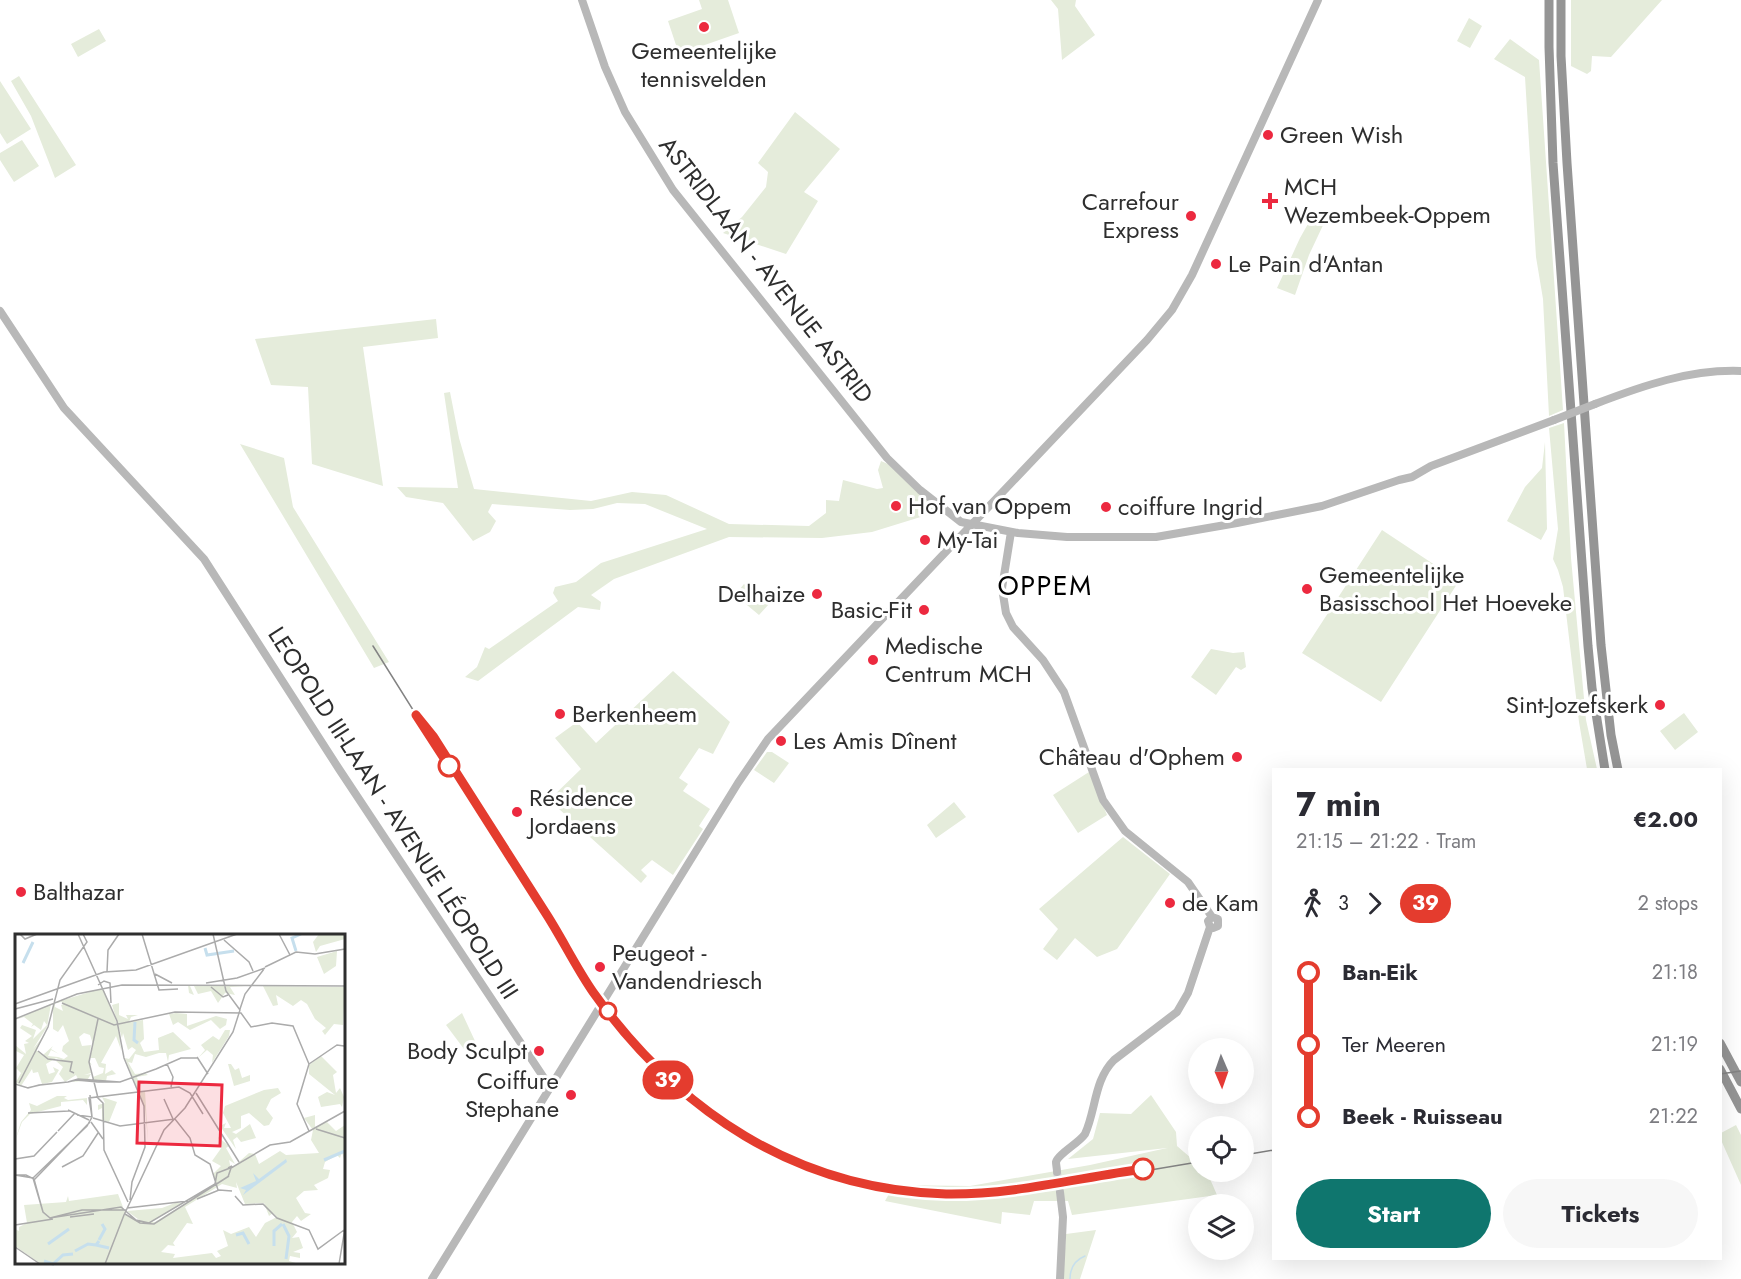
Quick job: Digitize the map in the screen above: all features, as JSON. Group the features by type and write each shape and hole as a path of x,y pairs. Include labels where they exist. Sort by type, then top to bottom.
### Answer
{"highway":[{"path":"1549,0 1553,163 1588,646 1605,768"},
{"path":"1561,0 1560,56 1565,139 1599,622 1606,696 1618,768"},
{"path":"1722,1047 1741,1082"},
{"path":"1722,1073 1741,1109"}],"street":[{"name":"ASTRIDLAAN - AVENUE ASTRID","path":"582,0 605,67 625,112 673,190 888,458 934,501 961,522 1011,532 1068,537 1156,537 1322,506 1412,477 1431,466 1655,382 1722,370 1741,371"},
{"path":"432,1279 759,752 781,725 1148,340 1177,302 1192,275 1318,0"},
{"name":"LEOPOLD III-LAAN - AVENUE LÉOPOLD III","path":"0,311 64,408 204,559 360,801 550,1087"},
{"path":"1011,532 1002,588 1006,613 1013,627 1043,660 1064,692 1103,800 1125,831 1188,882 1212,917 1208,921 1210,927 1188,993 1178,1012 1114,1060 1106,1069 1100,1080 1085,1134 1056,1161 1057,1172"},
{"path":"1060,1192 1063,1217 1060,1279"}],"green space":[{"name":"Gemeentelijke tennisvelden","path":"699,0 728,0 739,33 679,54 668,21 702,9"},
{"path":"1051,0 1076,0 1075,6 1095,35 1062,60 1058,9"},
{"path":"1571,0 1662,0 1611,57 1592,56 1591,71 1587,74 1571,66"},
{"path":"1469,18 1482,26 1470,48 1457,41"},
{"path":"99,29 106,41 78,57 71,44"},
{"path":"1510,39 1539,60 1563,410 1549,416 1543,299 1536,257 1525,77 1494,59"},
{"path":"19,76 76,165 55,178 31,116 11,81"},
{"path":"0,81 31,129 7,144 0,133"},
{"path":"795,112 840,149 804,192 818,201 786,254 723,233 742,217 766,187 768,172 758,163"},
{"path":"22,140 39,166 14,182 0,160 0,153"},
{"path":"1313,215 1325,221 1309,255 1295,295 1277,288"},
{"path":"436,319 438,338 363,347 383,486 312,464 308,387 271,385 255,339"},
{"path":"450,392 459,438 474,489 591,501 632,492 666,495 729,524 809,526 826,513 826,500 839,501 843,480 877,489 883,488 878,470 881,461 888,464 940,511 872,532 822,538 729,537 614,579 591,595 601,602 600,610 578,607 478,681 465,677 477,667 485,647 489,649 558,601 553,593 555,587 576,582 601,563 707,529 645,504 617,503 593,509 570,510 492,504 488,512 496,521 490,532 473,541 443,503 406,497 397,487 458,488 444,393"},
{"path":"1564,423 1571,558 1586,720 1597,768 1587,768 1563,587 1553,559 1558,529 1549,428"},
{"path":"1545,442 1547,529 1541,540 1507,521 1525,487 1542,468"},
{"path":"240,444 284,458 293,507 389,662 374,668"},
{"path":"1382,530 1459,581 1381,702 1302,653"},
{"path":"744,584 769,604 759,615 735,595"},
{"path":"1211,649 1233,653 1244,652 1246,667 1241,670 1236,667 1216,695 1191,677"},
{"path":"673,671 730,722 713,754 699,748 679,778 688,784 683,791 710,809 699,826 703,829 673,875 652,860 641,870 647,876 641,883 549,800 581,769 555,738 577,722 596,743"},
{"path":"1684,713 1698,732 1675,750 1660,731"},
{"path":"767,752 772,752 789,763 774,783 754,770"},
{"path":"1089,772 1107,815 1078,833 1053,795"},
{"path":"954,802 966,817 936,838 927,825"},
{"path":"1123,837 1170,874 1117,949 1097,957 1075,938 1057,960 1043,949 1058,929 1039,909"},
{"path":"462,1013 475,1041 464,1049 446,1025"},
{"path":"1151,1095 1176,1132 1177,1146 1188,1155 1188,1182 1211,1182 1217,1194 1188,1194 1188,1199 1072,1215 1068,1201 1034,1201 1030,1215 1002,1212 1001,1224 885,1201 894,1185 970,1186 1090,1165 1167,1148 1068,1159 1093,1139 1100,1113 1131,1114"},
{"path":"1736,1125 1741,1135 1741,1185 1722,1142 1722,1132"},
{"path":"1096,1230 1080,1279 1063,1279 1066,1234"}],"waterway":[{"path":"1070,1279 1074,1265 1085,1256"}],"tunnel":[{"path":"1057,1172 1060,1192"}],"tram line":[{"path":"373,646 591,994 661,1078 696,1108 733,1134 774,1155 816,1172 860,1185 905,1193 951,1196 997,1195 1188,1164"},
{"name":"39","path":"449,766 416,715 433,736 553,924 582,976 602,1003 636,1046 665,1077 695,1103 734,1129 768,1148 831,1174 870,1185 921,1192 944,1194 996,1192 1143,1169"},
{"path":"1722,1074 1741,1071"},
{"path":"1254,1153 1272,1150"}],"place":[{"name":"Gemeentelijke tennisvelden","path":"704,27"},
{"name":"Green Wish","path":"1268,135"},
{"name":"MCH Wezembeek-Oppem","path":"1270,201"},
{"name":"Carrefour Express","path":"1191,216"},
{"name":"Le Pain d'Antan","path":"1216,264"},
{"name":"Hof van Oppem","path":"896,506"},
{"name":"coiffure Ingrid","path":"1106,507"},
{"name":"My-Tai","path":"925,540"},
{"name":"Gemeentelijke Basisschool Het Hoeveke","path":"1307,589"},
{"name":"Delhaize","path":"817,594"},
{"name":"Basic-Fit","path":"924,610"},
{"name":"Medische Centrum MCH","path":"873,660"},
{"name":"Sint-Jozefskerk","path":"1660,705"},
{"name":"Berkenheem","path":"560,714"},
{"name":"Les Amis Dînent","path":"781,741"},
{"name":"Château d'Ophem","path":"1237,757"},
{"name":"Résidence Jordaens","path":"517,812"},
{"name":"Balthazar","path":"21,892"},
{"name":"de Kam","path":"1170,903"},
{"name":"Peugeot - Vandendriesch","path":"600,967"},
{"name":"Body Sculpt","path":"539,1051"},
{"name":"Coiffure Stephane","path":"571,1095"}],"district":[{"name":"OPPEM","path":"1045,586"}]}
